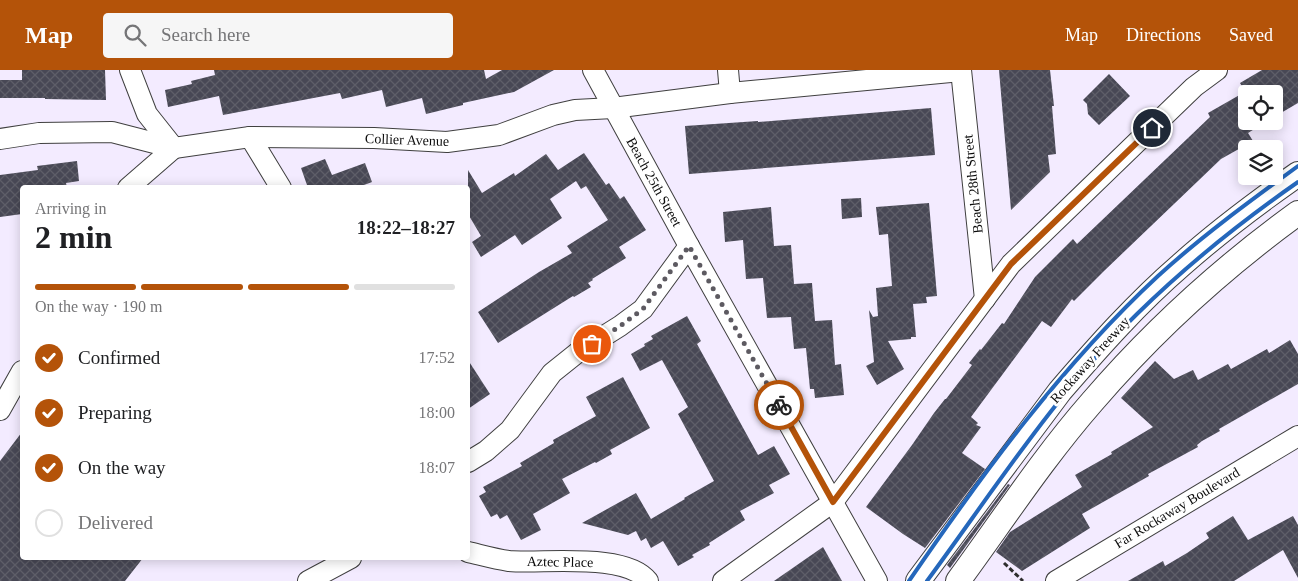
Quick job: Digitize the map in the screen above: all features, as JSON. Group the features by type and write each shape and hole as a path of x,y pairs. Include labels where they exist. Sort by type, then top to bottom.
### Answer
{"street":[{"path":"130,70 148,114 174,148 131,185"},
{"name":"Beach 25th Street","path":"593,70 689,246 877,581"},
{"path":"728,70 730,92"},
{"path":"723,581 833,502 1011,264 1194,78 1217,70"},
{"name":"Collier Avenue","path":"0,139 39,134 112,132 174,148 250,138 374,138 447,142 499,135 553,115 575,110 613,108 730,92 961,71"},
{"name":"Beach 28th Street","path":"961,71 985,299"},
{"path":"250,138 279,185"},
{"name":"Rockaway Freeway","path":"918,581 1060,391 1086,361 1148,296 1180,266 1227,226 1298,174"},
{"path":"958,581 1092,401 1184,305 1256,244 1298,213"},
{"path":"470,461 486,451 510,430 552,374 577,353 643,309 689,246"},
{"path":"0,410 20,375"},
{"name":"Far Rockaway Boulevard","path":"1056,581 1298,436"},
{"name":"Aztec Place","path":"470,552 509,561 594,562 624,566 645,577 648,581"},
{"path":"308,581 348,560"}],"path":[{"path":"1004,563 1022,581"}],"building":[{"path":"22,70 105,70 106,100 0,98 0,80 22,80"},
{"path":"214,70 484,70 486,79 502,70 554,70 514,92 463,103 463,105 426,114 422,98 386,107 382,90 342,99 340,93 223,115 219,96 168,107 165,90 192,84 191,81 215,75"},
{"path":"999,70 1050,70 1054,106 1052,106 1056,154 1048,155 1050,172 1011,210"},
{"path":"1262,70 1298,70 1298,103 1283,112 1283,85 1241,85 1240,83"},
{"path":"1109,74 1130,96 1099,125 1088,114 1087,104 1083,100"},
{"path":"1238,96 1238,130 1253,130 1248,133 1252,140 1238,140 1238,149 1221,159 1074,301 1072,299 1051,327 1042,321 971,417 978,423 976,425 981,427 962,453 985,469 925,548 866,507 934,413 972,365 969,363 1002,323 1004,324 1035,277 1073,239 1077,244 1210,117 1208,113"},
{"path":"931,108 935,155 689,174 685,126"},
{"path":"584,153 606,185 609,183 620,199 624,196 646,230 619,247 626,258 592,279 588,283 591,287 573,296 498,343 478,312 572,253 567,246 608,220 586,186 581,189 576,181 550,199 562,218 522,245 515,235 481,257 472,242 481,236 470,217 468,170 482,193 514,173 515,176 546,154 558,170"},
{"path":"325,159 332,175 365,163 372,182 364,185 307,185 301,168"},
{"path":"77,161 79,181 66,183 66,185 20,185 20,214 0,217 0,175 38,170 37,166"},
{"path":"861,198 862,217 842,219 841,199"},
{"path":"929,203 937,296 926,297 927,303 913,304 916,337 888,341 904,369 877,385 866,366 874,362 869,310 873,317 878,316 876,288 892,286 888,234 879,235 876,207"},
{"path":"771,207 774,246 791,245 794,284 812,283 815,321 832,320 835,365 841,364 844,395 815,398 814,389 810,389 806,348 794,349 791,317 767,318 763,278 746,279 743,240 725,242 723,212"},
{"path":"687,316 701,341 697,344 758,455 774,446 790,474 769,485 774,493 740,511 745,520 709,543 710,545 692,555 694,557 678,566 663,541 651,548 646,538 641,541 636,531 628,535 582,523 636,493 651,519 714,481 678,414 688,407 662,360 640,371 631,354 653,339 651,336"},
{"path":"1290,340 1298,354 1298,384 1219,429 1220,431 1197,445 1198,447 1148,474 1149,476 1082,514 1090,528 1022,571 996,552 1010,532 1082,487 1075,475 1112,454 1111,452 1153,427 1121,398 1155,361 1174,379 1193,370 1198,380 1228,364 1231,369 1267,349 1269,353"},
{"path":"470,363 490,394 470,408"},
{"path":"623,377 650,428 610,450 612,454 562,479 570,493 533,514 541,530 521,540 507,515 500,519 497,514 491,517 479,496 486,492 483,487 522,466 520,463 554,443 553,440 596,416 586,397"},
{"path":"20,435 20,560 141,560 125,581 0,581 0,461"},
{"path":"1008,484 1010,485 950,568 947,565"},
{"path":"1233,516 1248,540 1293,516 1298,525 1298,578 1283,550 1234,581 1128,581 1163,561 1165,566 1187,553 1209,538 1206,533"},
{"path":"823,547 842,581 774,581"}],"railway":[{"path":"909,581 1025,421 1089,346 1123,310 1175,261 1226,219 1298,166"},
{"path":"927,581 1027,443 1079,376 1107,344 1195,261 1256,212 1298,182"}],"way so far":[{"path":"592,344 643,309 689,246 779,405"}],"route":[{"path":"779,405 833,502 1011,264 1152,128"}]}
